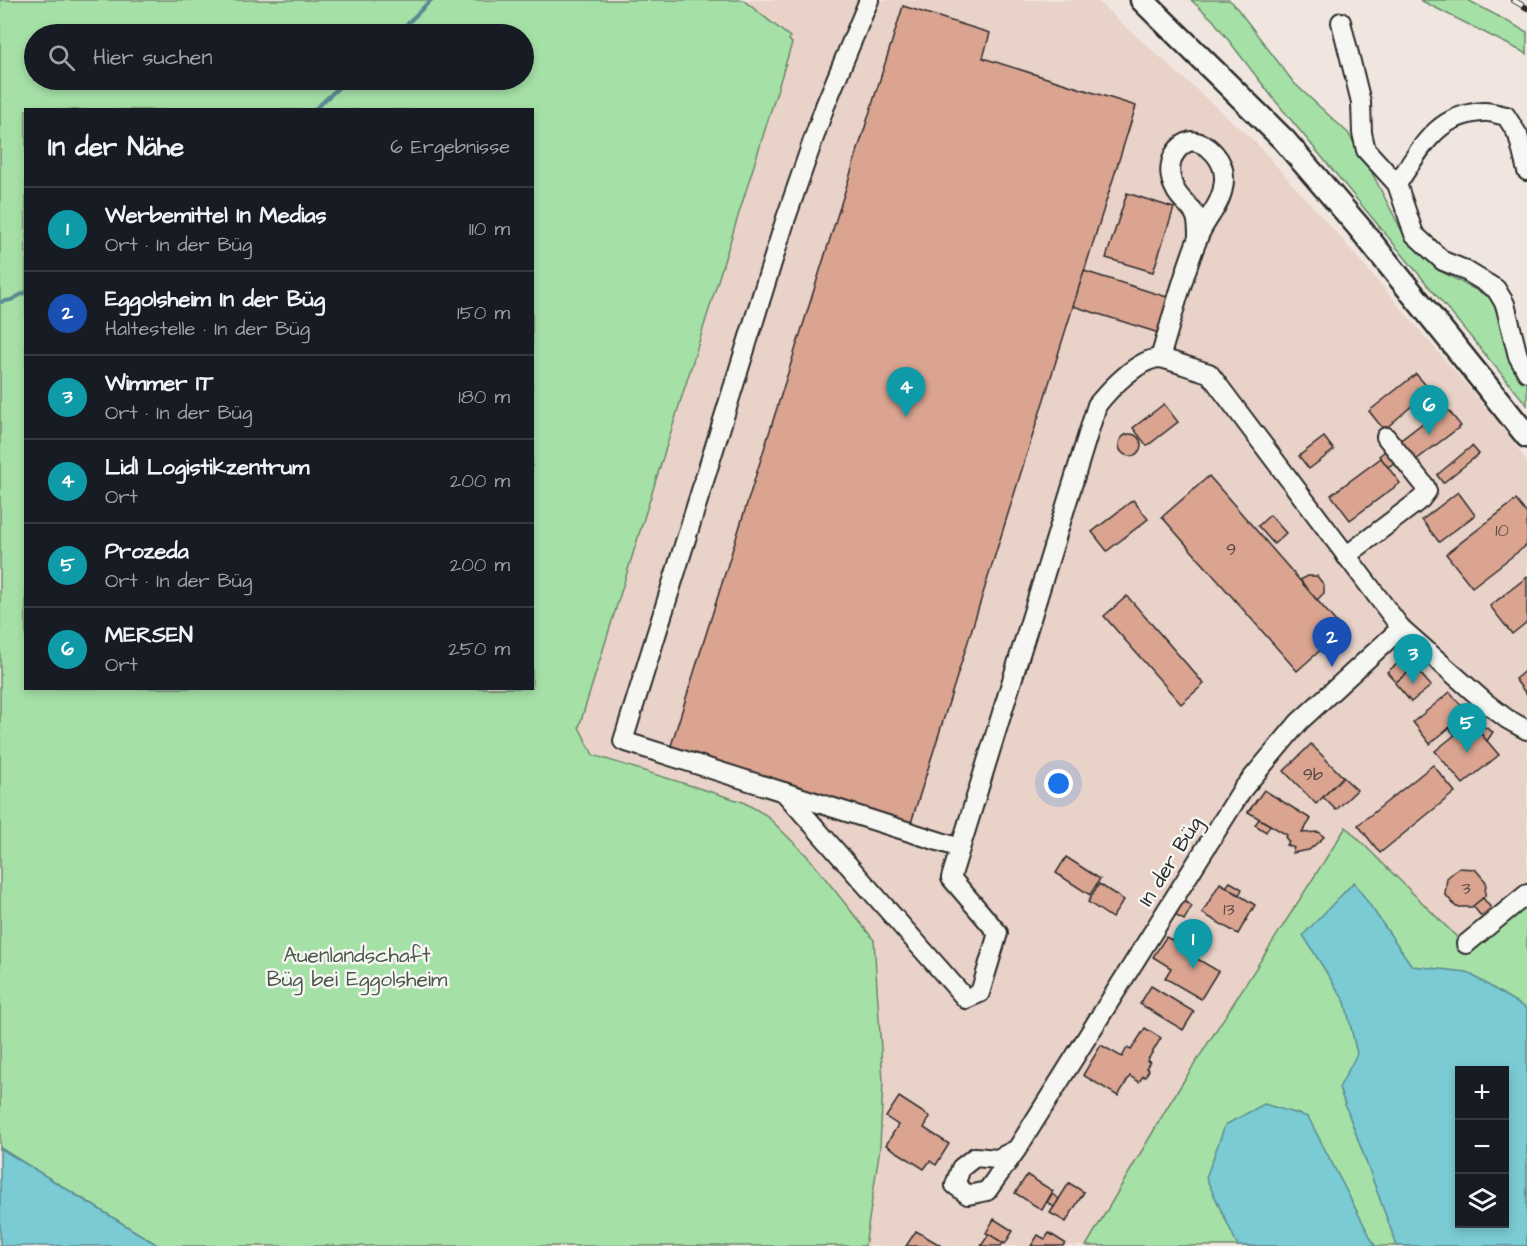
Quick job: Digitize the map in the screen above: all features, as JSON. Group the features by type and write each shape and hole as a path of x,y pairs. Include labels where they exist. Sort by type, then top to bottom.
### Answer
{"main road":[{"path":"1142,0 1284,140 1365,235 1527,436"}],"street":[{"path":"868,0 825,106 786,218 623,741 960,848"},
{"path":"1341,22 1361,102 1362,133 1366,150 1397,184 1414,234 1443,261 1463,269 1496,289 1505,304 1518,356 1527,372"},
{"path":"1397,184 1432,132 1451,120 1484,111 1506,116 1518,135 1527,171"},
{"path":"1160,358 1198,236 1217,206 1224,181 1221,165 1215,153 1207,146 1191,141 1177,149 1170,165 1170,176 1176,192 1196,216 1198,236"},
{"path":"784,792 966,999 980,993 998,933 951,878 1097,405 1122,378 1140,366 1160,358 1209,373 1401,628 1486,703 1527,730"},
{"path":"1346,556 1422,499 1427,492 1425,486 1386,436"},
{"name":"In der Büg","path":"1017,1149 1242,790 1299,722 1401,628"},
{"path":"1466,944 1527,894"}],"shaded area":[{"path":"743,0 1096,0 1255,142 1340,237 1510,436 1527,462 1527,909 1098,1246 859,1246 573,734 790,37"}],"green space":[{"name":"Auenlandschaft Büg bei Eggolsheim","path":"0,0 743,0 790,37 789,40 792,43 579,727 593,755 743,802 766,815 809,858 874,940 883,1081 880,1147 865,1246 159,1246 0,1148"},
{"path":"1191,0 1229,0 1233,3 1294,83 1348,133 1369,167 1407,241 1438,270 1491,298 1511,346 1527,356 1527,405 1273,98 1213,20"},
{"path":"1420,0 1468,0 1527,32 1527,54"},
{"path":"1346,827 1469,949 1527,902 1527,1246 1086,1246 1171,1101"}],"water":[{"path":"1354,882 1412,966 1467,972 1527,1009 1527,1246 1397,1246 1339,1088 1357,1054 1345,1002 1303,935"},
{"path":"1264,1104 1308,1117 1375,1246 1238,1246 1206,1178 1225,1125"},
{"path":"0,1148 159,1246 0,1246"}],"building":[{"path":"903,6 990,33 983,58 1136,106 911,823 670,749"},
{"path":"1127,193 1174,208 1153,272 1106,258"},
{"path":"1084,271 1170,298 1159,333 1073,306"},
{"path":"1416,374 1430,390 1384,430 1369,411"},
{"path":"1164,404 1178,422 1147,446 1133,428"},
{"path":"1445,406 1461,426 1412,463 1397,443"},
{"path":"1130,434 1138,437 1141,445 1138,453 1130,456 1122,453 1119,445 1122,437"},
{"path":"1324,437 1334,450 1309,469 1299,456"},
{"path":"1472,446 1479,454 1443,483 1437,475"},
{"path":"1389,448 1398,460 1388,467 1379,456"},
{"path":"1381,458 1400,483 1350,520 1331,495"},
{"path":"1209,476 1343,630 1297,671 1162,517"},
{"path":"1458,492 1475,515 1439,542 1422,520"},
{"path":"1133,500 1148,519 1107,551 1092,532"},
{"path":"1516,500 1527,514 1527,545 1472,587 1446,554"},
{"path":"1270,515 1286,533 1274,544 1258,526"},
{"path":"1308,576 1317,576 1324,585 1324,593 1317,600 1300,580"},
{"path":"1527,577 1527,622 1512,634 1490,606"},
{"path":"1127,596 1204,684 1181,704 1104,616"},
{"path":"1404,663 1413,668 1396,682 1387,672 1397,664"},
{"path":"1415,667 1431,686 1411,702 1395,683"},
{"path":"1527,669 1527,695 1515,679"},
{"path":"1450,692 1467,713 1430,744 1413,722"},
{"path":"1464,716 1470,723 1455,735 1449,728"},
{"path":"1471,722 1499,755 1463,784 1435,751"},
{"path":"1483,726 1493,732 1487,741 1478,730"},
{"path":"1311,744 1343,777 1316,804 1284,771"},
{"path":"1433,765 1455,792 1380,853 1358,825"},
{"path":"1343,777 1357,790 1336,810 1323,797"},
{"path":"1264,790 1311,819 1302,833 1319,832 1324,837 1309,850 1292,853 1294,848 1286,845 1289,842 1285,837 1287,835 1248,812"},
{"path":"1259,819 1270,825 1266,832 1255,825"},
{"path":"1066,857 1100,879 1090,895 1056,873"},
{"path":"1458,868 1475,869 1486,882 1485,896 1472,907 1456,907 1445,894 1447,878"},
{"path":"1230,882 1242,889 1239,895 1226,887"},
{"path":"1220,883 1255,905 1238,934 1202,913"},
{"path":"1099,884 1124,900 1112,918 1088,902"},
{"path":"1483,898 1491,908 1481,916 1473,906"},
{"path":"1182,900 1192,906 1184,920 1173,914"},
{"path":"1166,937 1197,952 1194,957 1218,971 1201,999 1165,978 1171,968 1153,957"},
{"path":"1151,986 1194,1012 1183,1030 1140,1004"},
{"path":"1145,1028 1161,1038 1147,1061 1150,1062 1146,1068 1149,1070 1139,1082 1130,1076 1118,1096 1083,1075 1101,1045 1122,1057 1127,1048 1131,1050"},
{"path":"899,1097 930,1117 924,1128 949,1144 936,1165 930,1161 924,1169 886,1145 898,1125 886,1117"},
{"path":"1027,1175 1053,1191 1042,1210 1015,1193"},
{"path":"1069,1183 1084,1192 1066,1222 1050,1213"},
{"path":"1052,1194 1059,1199 1054,1207 1047,1202"},
{"path":"994,1219 1013,1231 1005,1244 986,1233"},
{"path":"916,1231 940,1245 906,1246"},
{"path":"1049,1233 1065,1243 1063,1246 1031,1246 1038,1235 1045,1239"},
{"path":"989,1234 1003,1243 1001,1246 981,1246"}],"waterway":[{"path":"407,24 431,0"},
{"path":"316,108 336,90"},
{"path":"0,302 11,300 24,293"}],"railway":[{"path":"1513,0 1527,8"}],"place":[{"name":"Lidl Logistikzentrum","path":"906,417"},
{"name":"MERSEN","path":"1429,435"},
{"name":"Eggolsheim In der Büg","path":"1332,667"},
{"name":"Wimmer IT","path":"1413,684"},
{"name":"Prozeda","path":"1467,753"},
{"name":"Werbemittel In Medias","path":"1193,969"}]}
